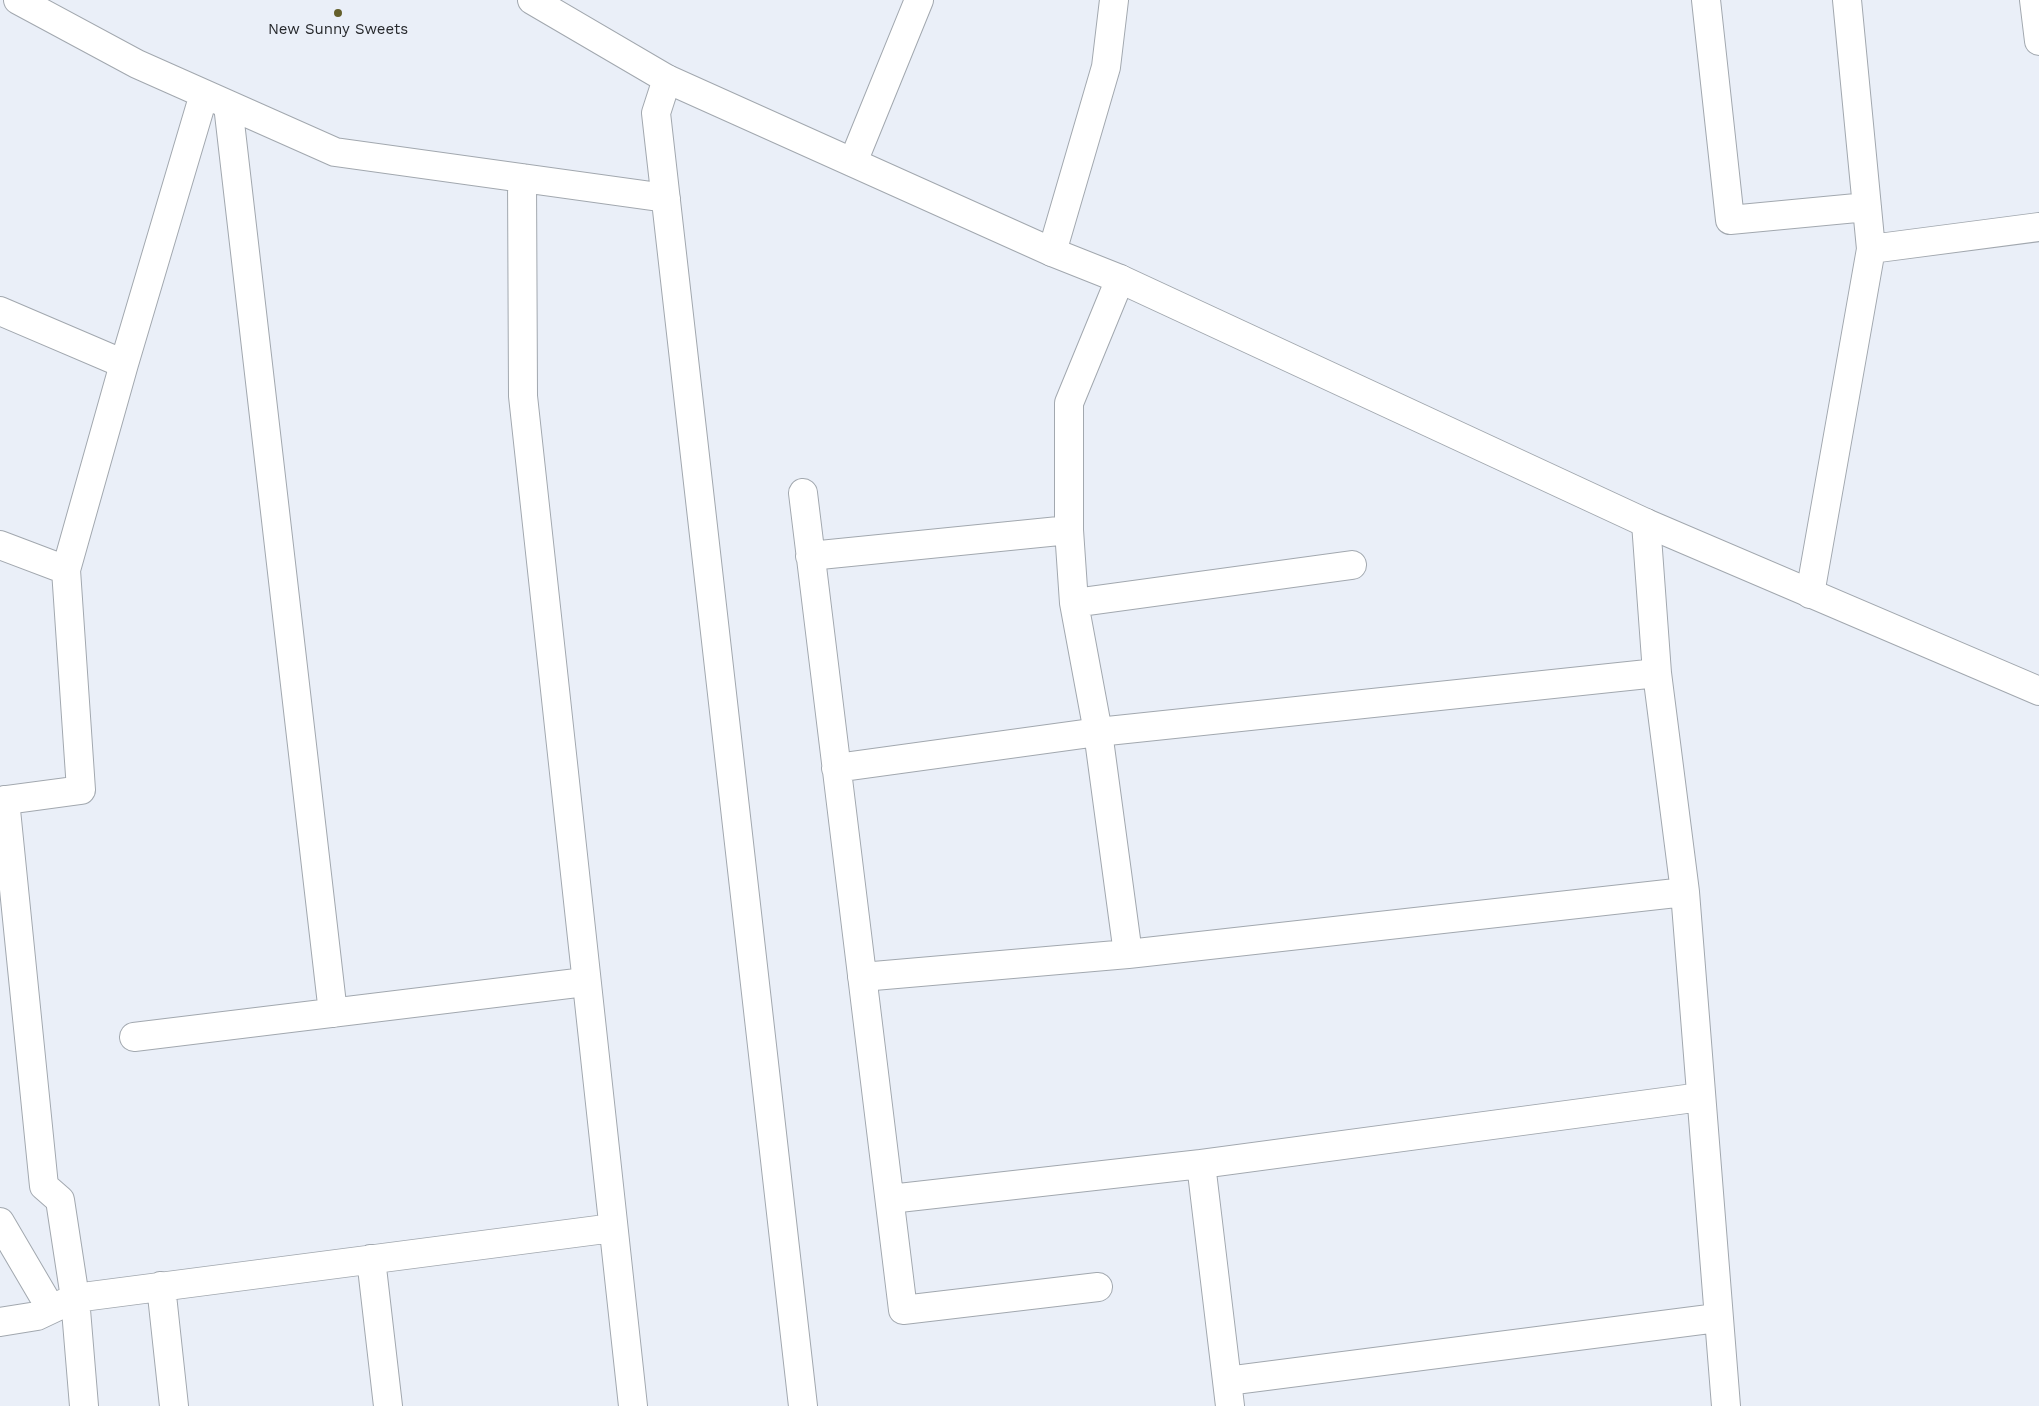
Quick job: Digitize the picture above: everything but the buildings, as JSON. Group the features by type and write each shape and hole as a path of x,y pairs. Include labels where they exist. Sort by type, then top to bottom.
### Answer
{"street":[{"path":"18,0 137,64 335,152 666,198"},
{"path":"532,0 668,79 1052,252 1120,279 1646,523 2039,691"},
{"path":"853,162 919,0"},
{"path":"1052,252 1106,67 1114,0"},
{"path":"1706,0 1730,220 1867,207"},
{"path":"1810,594 1871,249 1847,0"},
{"path":"2034,0 2039,41"},
{"path":"668,79 656,112 804,1406"},
{"path":"84,1406 63,1303 60,1200 44,1186 2,801 81,790 66,570 124,364 216,99"},
{"path":"216,99 333,1013"},
{"path":"522,178 523,396 585,982 633,1406"},
{"path":"1871,249 2039,227"},
{"path":"1120,279 1069,403 1069,530 1074,603 1098,732 1128,954"},
{"path":"0,311 124,364"},
{"path":"803,493 903,1310 1098,1286"},
{"path":"1646,523 1657,673 1685,892 1717,1318 1726,1406"},
{"path":"810,556 1069,530"},
{"path":"0,545 66,570"},
{"path":"1074,603 1352,565"},
{"path":"836,768 1098,732 1657,673"},
{"path":"862,977 1128,954 1685,892"},
{"path":"134,1037 585,982"},
{"path":"890,1199 1202,1164 1701,1097"},
{"path":"1202,1164 1229,1393 1717,1318"},
{"path":"0,1222 63,1303"},
{"path":"0,1322 36,1316 63,1303 161,1286 612,1228"},
{"path":"371,1259 388,1406"},
{"path":"161,1286 174,1406"}],"place":[{"name":"New Sunny Sweets","path":"338,13"}]}
